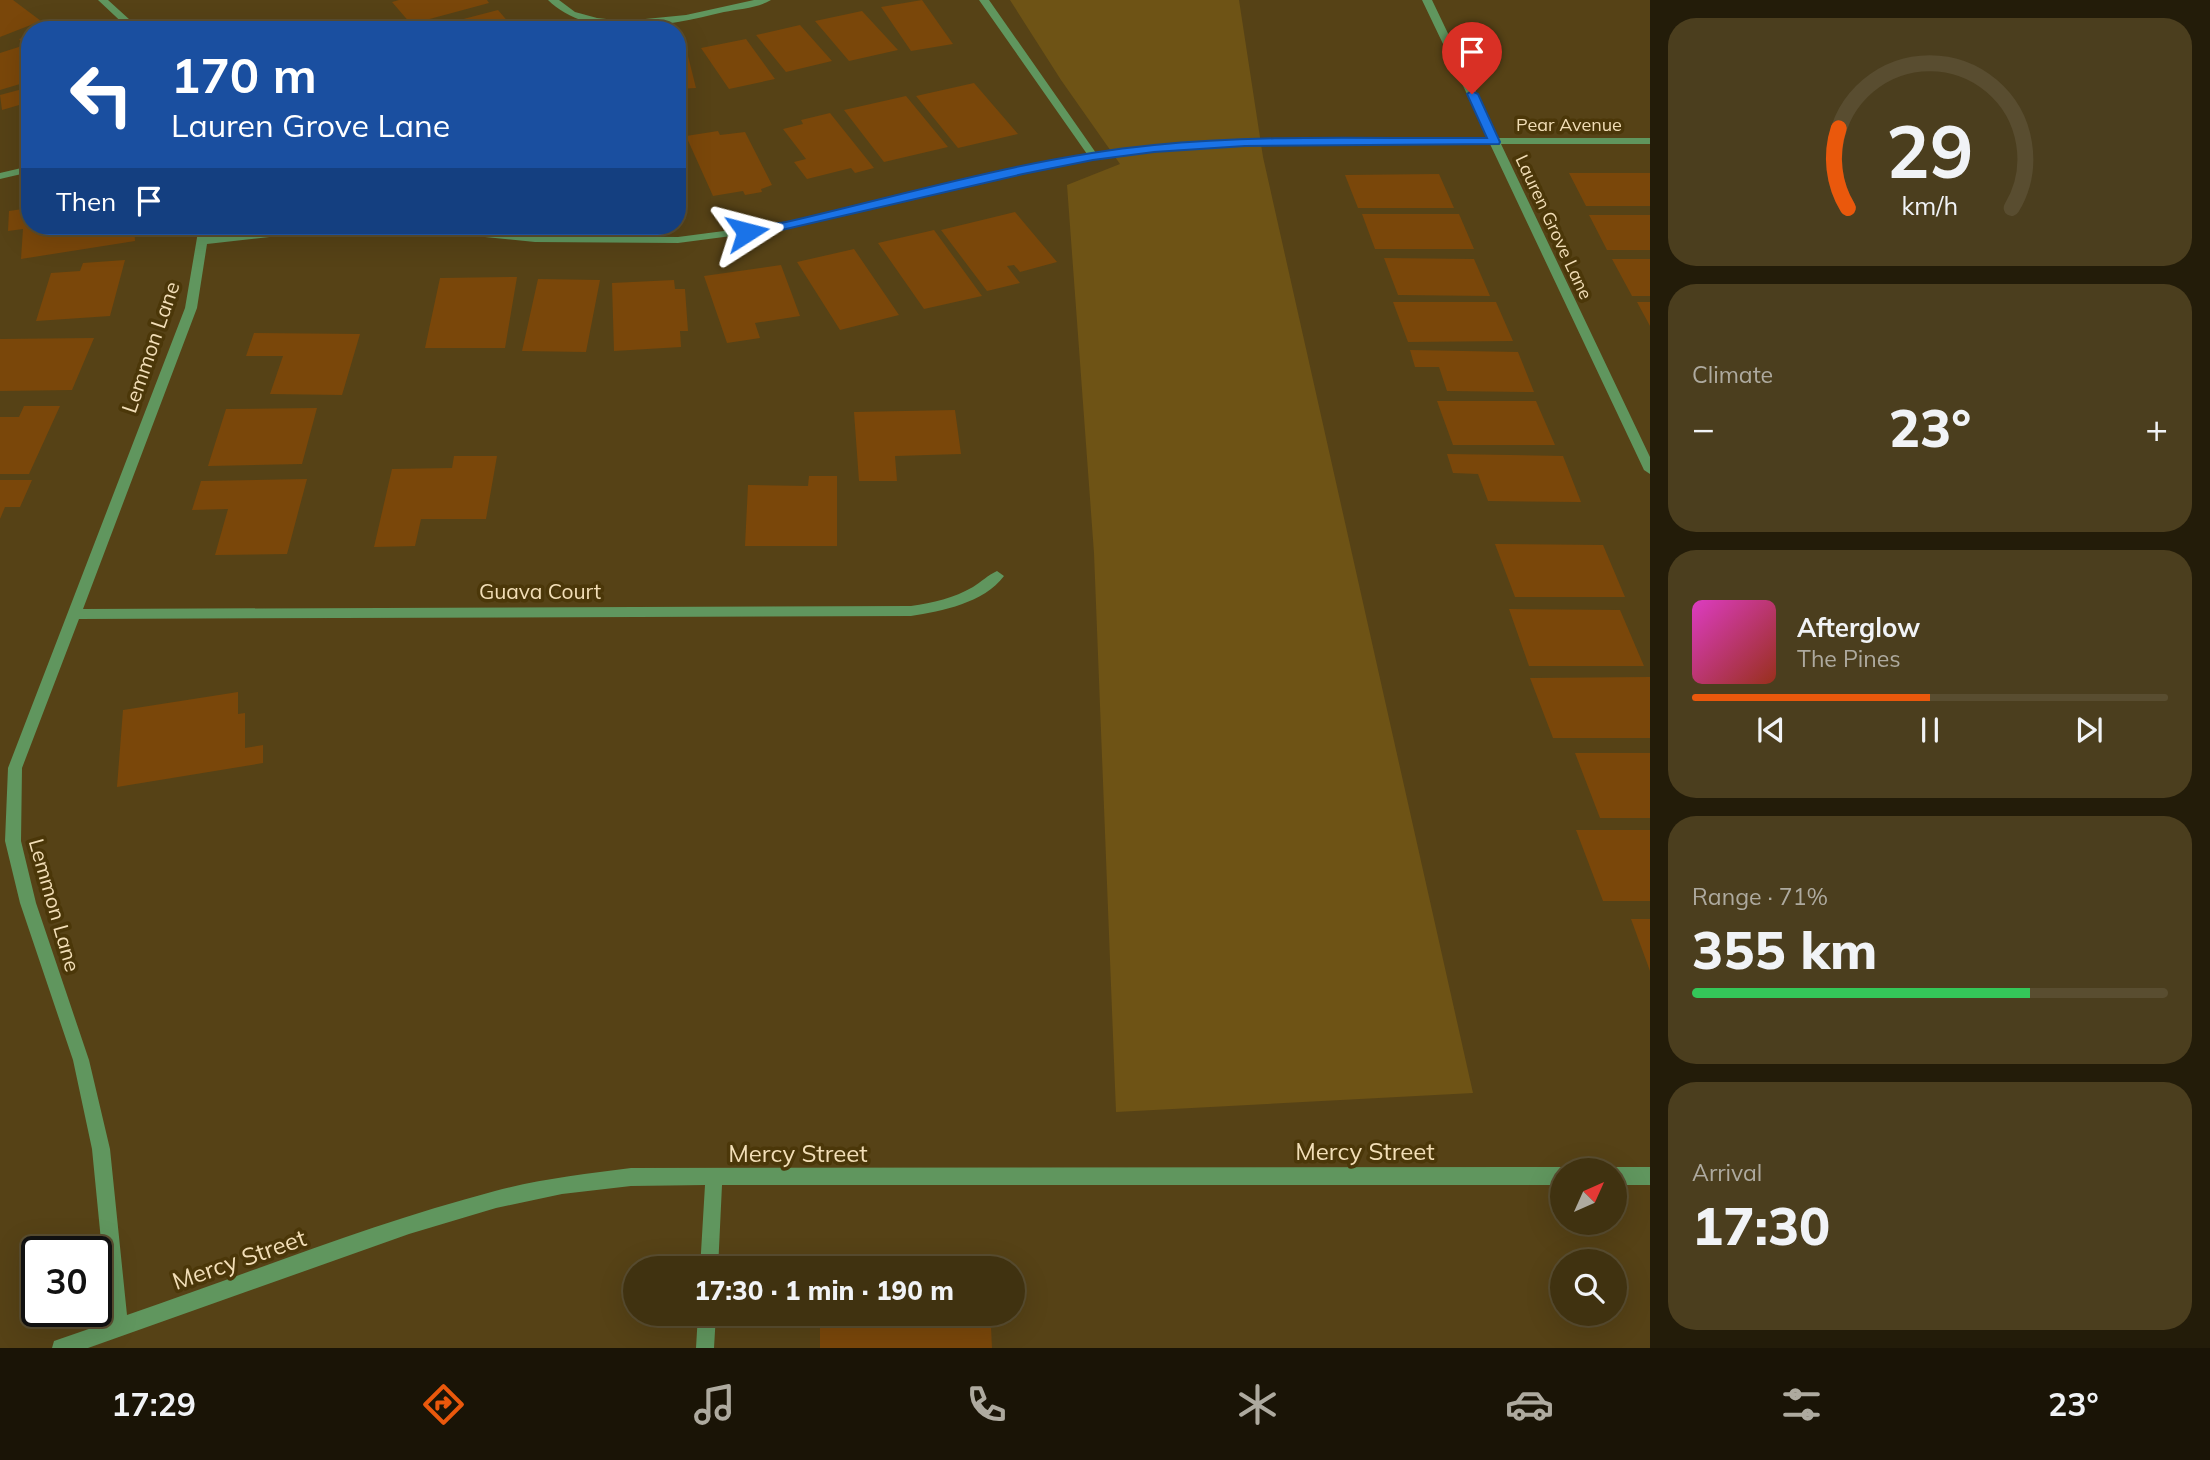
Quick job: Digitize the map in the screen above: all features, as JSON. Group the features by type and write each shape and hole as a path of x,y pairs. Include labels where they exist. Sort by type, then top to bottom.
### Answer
{"street":[{"path":"103,0 126,21"},
{"path":"553,0 560,7 578,16 600,21"},
{"path":"626,21 671,19 766,0"},
{"path":"984,0 1093,156"},
{"name":"Lauren Grove Lane","path":"1427,0 1650,470"},
{"name":"Pear Avenue","path":"495,235 535,239 650,241 727,235 786,226 1093,156 1204,144 1650,141"},
{"path":"0,176 21,171"},
{"name":"Lemmon Lane","path":"119,1327 102,1149 80,1060 29,903 13,841 15,768 191,308 204,235"},
{"name":"Guava Court","path":"73,614 911,611 961,601 979,592 997,576"},
{"path":"1628,1176 1650,1175"},
{"name":"Mercy Street","path":"61,1348 409,1225 496,1199 562,1185 631,1177 1550,1176"},
{"path":"710,1256 714,1177"},
{"path":"705,1348 706,1326"}],"shaded area":[{"path":"1010,0 1239,0 1263,157 1473,1093 1116,1112 1094,553 1067,185 1120,164 1061,80"}],"building":[{"path":"0,0 13,0 41,21 21,21 21,29 0,37"},
{"path":"487,0 489,3 422,21 408,21 392,2"},
{"path":"922,0 953,44 911,51 881,7"},
{"path":"498,10 507,21 456,21"},
{"path":"862,11 898,50 849,61 815,21"},
{"path":"800,25 832,61 786,72 756,35"},
{"path":"746,39 775,79 729,89 701,48"},
{"path":"21,46 21,84 0,90 0,53"},
{"path":"686,48 696,88 686,89"},
{"path":"974,83 1018,134 958,148 916,96"},
{"path":"21,89 21,104 2,110 0,95"},
{"path":"906,96 948,147 884,162 844,110"},
{"path":"830,113 874,168 855,173 851,168 807,179 794,162 806,159 783,129 803,124 801,120"},
{"path":"718,131 720,135 745,132 772,185 761,189 762,192 745,195 743,191 713,196 686,136"},
{"path":"1569,173 1650,173 1650,206 1586,206"},
{"path":"1439,174 1454,208 1358,208 1345,175"},
{"path":"21,209 21,229 8,231 9,211"},
{"path":"1015,212 1057,262 1020,272 1014,265 1007,266 1020,283 987,291 941,230"},
{"path":"1362,214 1459,214 1474,249 1375,249"},
{"path":"1589,215 1650,215 1650,250 1607,250"},
{"path":"934,230 982,296 924,309 878,243"},
{"path":"23,235 135,235 135,241 21,259"},
{"path":"854,249 899,315 840,330 797,262"},
{"path":"1384,258 1474,259 1490,296 1398,295"},
{"path":"1612,259 1650,259 1650,296 1632,296"},
{"path":"125,260 110,316 36,321 51,273 80,271 83,263"},
{"path":"781,265 800,316 755,323 760,338 727,343 704,276"},
{"path":"517,277 505,348 425,348 440,278"},
{"path":"538,279 600,280 586,352 522,351"},
{"path":"674,280 675,289 685,289 688,331 680,331 681,347 614,351 612,283"},
{"path":"1393,302 1496,302 1513,341 1408,342"},
{"path":"1637,302 1650,302 1650,326"},
{"path":"254,333 360,334 342,395 270,394 283,356 246,356"},
{"path":"94,338 72,390 0,391 0,339"},
{"path":"1410,350 1518,352 1534,392 1447,391 1439,367 1415,367"},
{"path":"1437,401 1536,401 1555,445 1453,445"},
{"path":"24,406 60,406 29,474 0,474 0,417 19,417"},
{"path":"317,408 302,464 208,466 226,409"},
{"path":"955,410 961,454 895,456 897,481 859,481 854,412"},
{"path":"1447,454 1563,456 1581,502 1488,501 1478,474 1453,473"},
{"path":"454,456 497,456 486,519 421,519 415,546 374,547 392,469 452,468"},
{"path":"809,476 837,476 837,546 745,546 748,485 808,486"},
{"path":"307,479 287,554 215,555 228,509 192,510 201,481"},
{"path":"0,480 32,480 20,507 5,507 0,519"},
{"path":"1495,544 1603,545 1625,597 1515,597"},
{"path":"1509,609 1620,610 1644,666 1529,666"},
{"path":"1650,677 1650,738 1553,738 1530,678"},
{"path":"238,692 238,714 245,713 245,748 263,745 263,763 117,787 123,710"},
{"path":"1575,753 1650,753 1650,818 1600,818"},
{"path":"1576,830 1650,830 1650,901 1603,901"},
{"path":"1631,919 1650,919 1650,971"},
{"path":"820,1326 991,1327 992,1348 820,1348"}],"route":[{"path":"747,232 786,226 1023,170 1093,156 1154,148 1245,143 1494,142 1472,94"}]}
